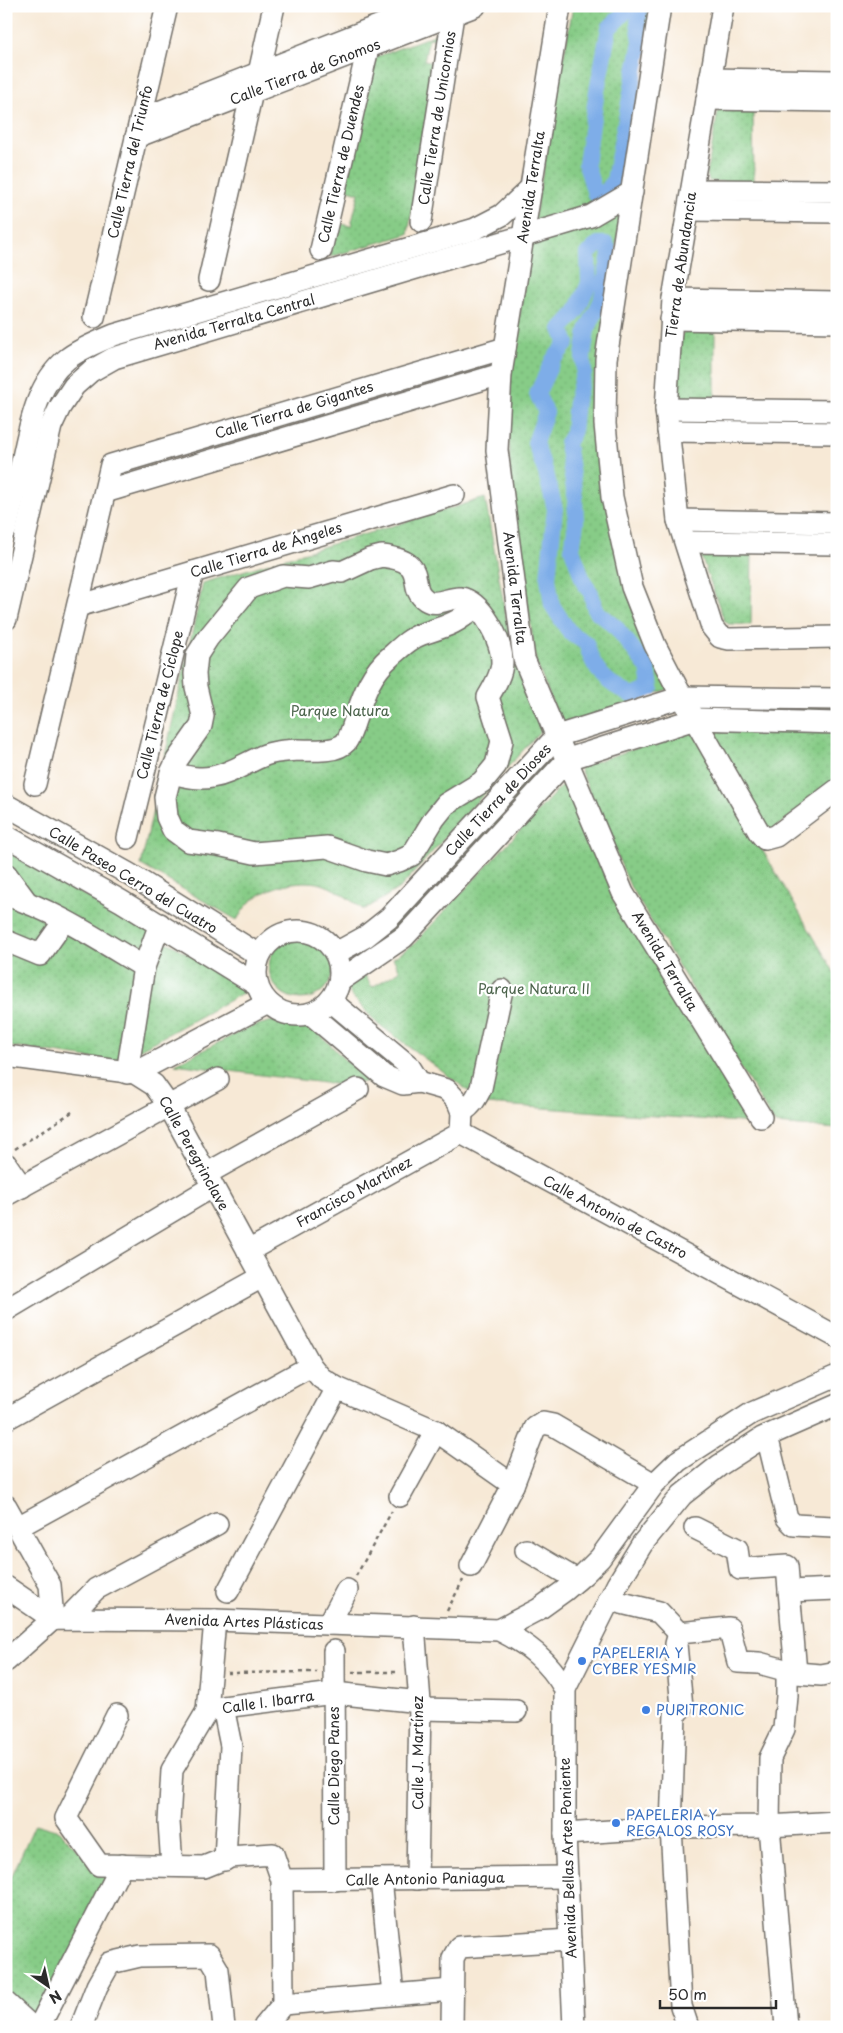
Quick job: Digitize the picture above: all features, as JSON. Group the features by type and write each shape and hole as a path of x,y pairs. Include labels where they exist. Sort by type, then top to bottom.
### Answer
{"street":[{"name":"Calle Tierra del Triunfo","path":"94,317 167,6"},
{"path":"209,280 274,6"},
{"name":"Calle Tierra de Duendes","path":"321,250 379,6"},
{"name":"Calle Tierra de Gnomos","path":"371,38 429,6"},
{"name":"Calle Tierra de Gnomos","path":"138,128 371,38 453,15 475,6"},
{"name":"Avenida Terralta","path":"560,6 501,374 497,450 524,659 568,759 623,893 761,1117"},
{"path":"660,6 606,359 605,424 612,497 632,586 655,645 682,697 765,839 776,836 837,790"},
{"name":"Tierra de Abundancia","path":"722,6 672,309 666,409 678,520 712,627 720,637 837,637"},
{"name":"Calle Tierra de Unicornios","path":"421,221 453,15"},
{"path":"709,89 837,81"},
{"path":"709,89 837,102"},
{"name":"Avenida Terralta Central","path":"6,620 15,519 35,408 44,388 66,360 80,350 114,335 475,229 502,215 514,206 532,187"},
{"name":"Avenida Terralta Central","path":"15,519 60,406 74,386 103,363 114,358 591,216 632,192"},
{"path":"691,200 837,192"},
{"path":"691,200 837,212"},
{"path":"672,309 837,302"},
{"path":"672,309 837,322"},
{"name":"Calle Tierra de Gigantes","path":"35,784 111,465 505,348"},
{"name":"Calle Tierra de Gigantes","path":"105,492 501,374"},
{"path":"666,409 837,412"},
{"path":"668,431 837,433"},
{"name":"Calle Tierra de Ángeles","path":"78,606 454,495"},
{"path":"678,520 837,523"},
{"path":"686,542 837,544"},
{"path":"382,556 396,558 409,564 415,572 419,593 426,600 434,602 458,598 467,600 475,607 489,621 498,640 502,662 499,677 488,697 502,741 501,750 496,765 482,782 446,804 434,819 412,855 386,865 367,861 327,847 254,853 188,841 173,830 166,817 164,796 177,760 201,726 203,716 196,687 197,656 208,638 250,588 283,576 309,578 333,571 342,572 370,559 382,556"},
{"name":"Calle Tierra de Cíclope","path":"128,838 193,572"},
{"path":"171,773 212,778 226,774 266,755 287,751 338,747 345,743 350,735 363,694 381,664 407,642 421,634 450,626 461,620 475,607"},
{"name":"Calle Tierra de Dioses","path":"336,952 365,937 389,918 557,736 682,697 837,699"},
{"name":"Calle Tierra de Dioses","path":"340,980 404,937 568,759 695,719 837,723"},
{"name":"Calle Paseo Cerro del Cuatro","path":"6,805 129,874 259,955"},
{"name":"Calle Paseo Cerro del Cuatro","path":"6,836 160,924 262,994"},
{"path":"6,874 16,898 64,921 144,967"},
{"path":"121,901 129,874"},
{"path":"6,941 40,955 64,921"},
{"path":"131,1073 144,967 160,924"},
{"path":"297,930 312,933 326,940 336,952 340,966 340,980 337,991 331,1001 322,1009 311,1014 295,1016 280,1012 262,994 256,970 259,955 269,943 282,934 297,930"},
{"path":"462,1112 471,1106 481,1088 502,990"},
{"path":"131,1073 262,994"},
{"path":"331,1001 409,1066 419,1082"},
{"path":"311,1014 384,1076 403,1084 419,1082 447,1090 458,1102 462,1112 461,1133"},
{"name":"Calle Peregrinclave","path":"6,1056 131,1073 154,1085 168,1106 311,1366 320,1378 337,1388 436,1431 513,1485"},
{"path":"10,1157 14,1191 218,1079"},
{"path":"6,1310 358,1089"},
{"name":"Francisco Martínez","path":"248,1251 461,1133"},
{"name":"Calle Antonio de Castro","path":"461,1133 837,1337"},
{"path":"6,1420 262,1276"},
{"path":"18,1527 311,1366"},
{"name":"Avenida Artes Plásticas","path":"498,1630 539,1609 577,1580 600,1558 654,1484 678,1461 752,1413 837,1376"},
{"path":"228,1592 337,1388"},
{"path":"680,1521 682,1495 720,1465 767,1436 837,1405"},
{"path":"471,1566 513,1485 535,1428 543,1423 553,1424 654,1484"},
{"path":"400,1496 436,1431"},
{"path":"767,1436 787,1518 794,1525 833,1527"},
{"path":"6,1506 50,1585 60,1619"},
{"path":"680,1521 737,1550 740,1569 787,1566 791,1672 784,1729 770,1758 769,1826 786,2027"},
{"path":"566,1689 609,1600 642,1544 680,1521"},
{"path":"6,1661 96,1589 217,1524"},
{"path":"526,1550 577,1580"},
{"path":"6,1587 60,1619"},
{"path":"789,1591 837,1588"},
{"path":"329,1624 348,1590"},
{"path":"609,1600 659,1612 679,1633"},
{"name":"Avenida Artes Plásticas","path":"60,1619 215,1620 498,1630 515,1638 537,1654 556,1674 566,1689"},
{"path":"215,1620 210,1673 215,1709 231,1746 227,1858"},
{"name":"Calle J. Martínez","path":"414,1626 420,1706 417,1879"},
{"path":"679,1633 729,1628 738,1662 759,1663 791,1672 829,1673"},
{"path":"679,1633 676,1644 682,1707 674,1714 672,1827 681,2006 688,2027"},
{"name":"Calle Diego Panes","path":"334,1661 335,1880"},
{"name":"Avenida Bellas Artes Poniente","path":"566,1689 565,1834 574,2027"},
{"name":"Calle I. Ibarra","path":"172,1866 169,1822 172,1770 215,1709 334,1693 420,1706 516,1711"},
{"path":"117,1716 66,1818 99,1865 204,1867 227,1858 273,1854 282,1880 283,2004 264,2027"},
{"path":"565,1834 672,1827 769,1826 837,1822"},
{"path":"39,2027 122,1866"},
{"name":"Calle Antonio Paniagua","path":"282,1880 567,1877"},
{"path":"381,1879 393,1994"},
{"path":"452,2027 453,1958 458,1947 570,1940"},
{"path":"81,2027 97,1986 110,1963 140,1956 209,1955 218,1970 224,2027"},
{"path":"283,2004 452,1990"},
{"path":"6,2004 32,2027"}],"path":[{"path":"10,1157 72,1112"},
{"path":"348,1590 400,1496"},
{"path":"438,1627 471,1566"},
{"path":"210,1673 334,1661 417,1672"}],"green space":[{"path":"573,6 653,6 624,187 594,208 533,226"},
{"path":"445,31 443,40 429,38 424,61 438,64 408,234 330,257 337,223 351,226 359,193 345,189 376,57"},
{"path":"753,108 754,183 709,181 707,174 718,111 721,109"},
{"path":"620,210 597,438 669,689 562,726 536,662 510,478 508,389 531,242"},
{"path":"715,327 715,402 680,401 678,394 681,335 692,329"},
{"name":"Parque Natura","path":"485,498 512,651 526,694 542,729 401,887 364,910 330,887 308,882 289,884 262,893 247,906 237,920 141,865 203,583"},
{"path":"752,550 751,625 728,624 724,620 701,556 705,551"},
{"path":"837,707 837,714 710,710 712,708"},
{"path":"709,728 837,730 837,781 767,834"},
{"path":"692,730 837,977 837,1129 775,1124 631,888 579,767"},
{"path":"552,760 551,766 398,931 363,955 352,960 349,959 347,955 546,761"},
{"name":"Parque Natura II","path":"565,782 754,1123 486,1104 377,1023 350,994 348,987 365,975 372,987 400,971 393,958 414,944"},
{"path":"6,851 250,989 117,1062 6,1046"},
{"path":"301,935 319,941 327,949 333,967 327,985 319,993 301,999 283,993 275,985 269,967 275,949 283,941"},
{"path":"284,1018 297,1019 309,1023 344,1059 371,1081 340,1085 175,1064 250,1027"},
{"path":"35,1824 59,1831 96,1868 114,1874 36,2019 6,1993 6,1889"}],"waterway":[{"path":"622,6 626,11 609,28 586,164 595,194 607,191 614,180 641,41 638,22 641,6"},
{"path":"598,244 606,244 610,253 601,301 587,330 583,356 584,372 576,401 573,433 567,443 575,496 576,523 572,549 584,583 591,593 595,610 615,626 648,668 651,688 633,696 602,676 593,662 586,643 570,633 552,605 548,578 555,509 546,473 535,443 546,412 537,394 553,360 567,343 561,329 577,311 589,283 588,254 598,244"}],"place":[{"name":"PAPELERIA Y CYBER YESMIR","path":"582,1661"},
{"name":"PURITRONIC","path":"646,1710"},
{"name":"PAPELERIA Y REGALOS ROSY","path":"616,1823"}]}
